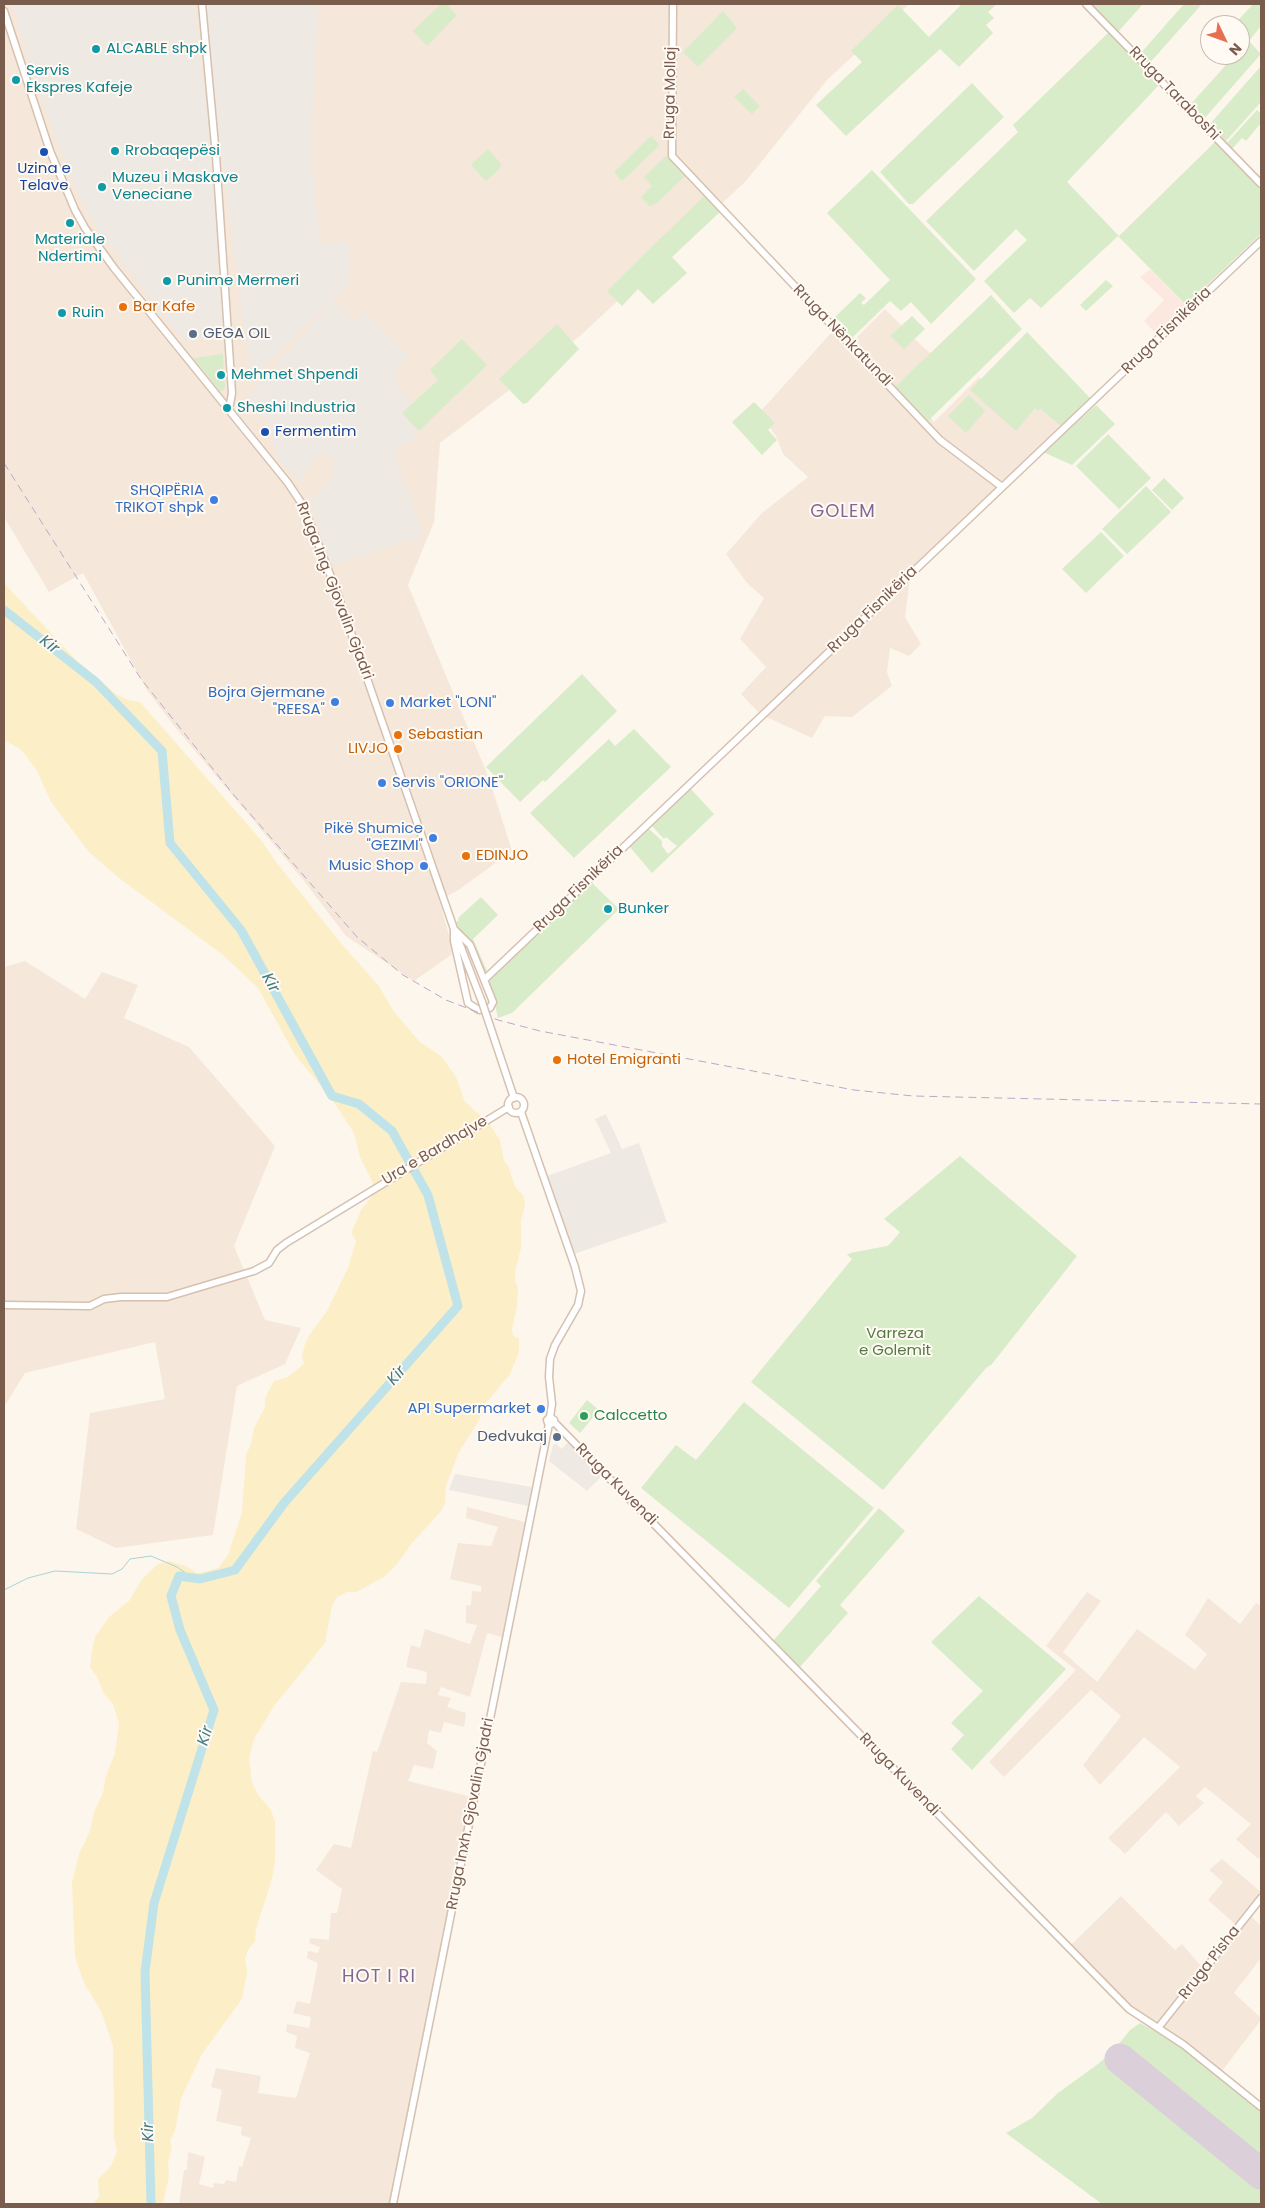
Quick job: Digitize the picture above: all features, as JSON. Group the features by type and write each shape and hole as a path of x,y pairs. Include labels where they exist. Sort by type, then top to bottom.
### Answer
{"street":[{"path":"202,4 217,164 232,384 231,400 227,408"},
{"name":"Rruga Mollaj","path":"673,4 670,150 672,156 690,176"},
{"name":"Rruga Taraboshi","path":"1086,4 1261,184"},
{"name":"Rruga Ing. Gjovalin Gjadri","path":"4,11 50,151 74,210 102,252 288,483 304,507 346,619 454,929 482,1002 514,1098"},
{"name":"Rruga Nënkatundi","path":"690,176 940,440 1002,487"},
{"name":"Rruga Fisnikëria","path":"485,979 1261,241"},
{"path":"454,929 470,945 485,979 493,1006 483,1010 475,1008 468,1003 454,941 454,929"},
{"path":"514,1098 524,1102 521,1112 512,1112 509,1107 510,1100 514,1098"},
{"name":"Ura e Bardhajve","path":"4,1306 90,1306 104,1300 121,1297 167,1297 254,1271 269,1262 277,1250 286,1243 370,1190 509,1107"},
{"name":"Rruga Inxh. Gjovalin Gjadri","path":"393,2204 551,1421 552,1401 549,1376 552,1352 578,1305 581,1291 575,1267 521,1112"},
{"name":"Rruga Kuvendi","path":"551,1421 1129,2009 1184,2045 1261,2107"},
{"name":"Rruga Pisha","path":"1158,2028 1261,1898"}],"shaded area":[{"path":"4,4 909,4 827,80 746,181 580,336 440,443 434,522 408,585 489,778 512,851 457,891 439,900 453,949 451,955 414,981 346,936 301,877 175,727 147,690 83,573 49,592 4,517"},
{"path":"12,4 194,4 210,138 223,337 184,342 97,229 72,182 29,61"},
{"path":"205,4 318,4 311,150 320,244 349,241 349,282 251,382 217,120"},
{"path":"1150,269 1187,307 1157,335 1144,321 1164,300 1140,277"},
{"path":"334,301 355,321 364,312 374,321 373,323 409,356 395,370 398,372 394,378 399,385 398,389 412,403 402,413 420,433 410,443 405,442 394,453 423,535 331,566 310,501 333,476 334,462 325,453 321,453 306,468 303,478 298,482 295,479 296,474 294,472 290,473 277,456 267,421 248,396"},
{"path":"885,309 923,347 961,378 924,410 934,422 979,377 1003,399 1018,383 1064,426 911,570 905,617 921,644 909,656 890,648 887,672 892,686 852,717 825,716 812,738 760,714 741,694 766,667 740,639 764,598 747,583 726,554 762,513 808,477 783,454 777,438 760,412 839,324 855,339"},
{"path":"25,961 85,999 102,972 138,985 124,1018 189,1047 275,1146 234,1246 265,1320 301,1328 285,1364 237,1386 213,1535 116,1548 76,1529 90,1413 165,1399 155,1342 25,1373 4,1407 4,967"},
{"path":"606,1114 622,1149 639,1143 667,1222 574,1254 547,1176 611,1153 595,1119"},
{"path":"570,1441 603,1475 587,1491 549,1461 553,1445 556,1443 561,1449"},
{"path":"455,1474 532,1487 528,1506 449,1490"},
{"path":"467,1507 525,1522 502,1637 487,1633 470,1697 441,1687 438,1695 451,1698 447,1707 466,1713 464,1727 444,1722 441,1733 429,1730 427,1743 437,1751 433,1769 414,1765 408,1781 472,1797 392,2204 179,2204 184,2170 187,2170 188,2152 205,2157 199,2184 213,2188 214,2183 224,2184 226,2180 236,2182 239,2166 242,2167 251,2138 241,2135 242,2127 216,2121 222,2090 211,2087 216,2068 261,2076 258,2093 296,2098 310,2053 295,2048 297,2036 286,2032 287,2024 309,2028 311,2017 293,2013 297,2001 310,2004 318,1963 307,1958 308,1951 318,1953 320,1947 309,1943 310,1938 329,1940 331,1913 337,1913 342,1889 316,1870 334,1844 351,1848 373,1751 377,1752 401,1682 426,1684 427,1672 406,1667 411,1645 420,1648 425,1629 470,1644 477,1625 466,1623 466,1606 471,1605 472,1591 481,1592 481,1586 450,1579 458,1543 491,1546 498,1527 466,1518"},
{"path":"1087,1592 1101,1601 1063,1652 1097,1682 1137,1629 1195,1670 1207,1654 1185,1635 1208,1598 1240,1624 1256,1603 1261,1606 1261,1855 1258,1859 1236,1839 1251,1824 1205,1787 1196,1796 1204,1803 1179,1826 1166,1812 1125,1854 1108,1838 1180,1767 1144,1737 1100,1785 1083,1765 1121,1716 1091,1690 1004,1777 989,1762 1076,1670 1046,1646"},
{"path":"1222,1859 1261,1892 1261,1905 1252,1917 1261,1926 1261,1958 1234,1993 1261,2020 1222,2071 1165,2028 1137,2011 1071,1945 1121,1896 1175,1950 1182,1944 1202,1967 1236,1925 1208,1900 1223,1882 1209,1870"}],"green space":[{"path":"441,4 446,4 457,15 427,46 413,31"},
{"path":"962,4 997,4 988,12 994,18 986,25 993,33 959,67 940,49 846,136 816,105 862,62 851,51 898,5 929,37"},
{"path":"1092,4 1143,4 1118,32"},
{"path":"1184,4 1202,4 1148,65 1139,55"},
{"path":"1253,4 1261,4 1261,26 1250,40 1250,15 1243,15"},
{"path":"723,11 737,28 698,67 683,52"},
{"path":"1109,32 1159,85 1067,182 1119,236 1215,142 1261,187 1261,234 1186,305 1118,236 1041,308 1030,298 1014,313 984,281 1027,240 1016,229 974,271 926,221 1018,132 1013,125"},
{"path":"1250,42 1261,54 1203,120 1189,106 1226,65 1250,65"},
{"path":"1261,66 1261,102 1225,142 1209,125"},
{"path":"972,83 1004,117 913,204 909,204 880,172"},
{"path":"743,89 760,106 752,114 734,97"},
{"path":"1257,110 1261,114 1261,123 1246,141 1242,138 1232,149 1226,144"},
{"path":"651,136 660,145 622,181 614,172"},
{"path":"488,149 501,164 501,167 486,181 471,165"},
{"path":"667,155 685,176 657,203 651,206 648,205 641,197 652,186 644,177"},
{"path":"872,170 976,279 931,324 911,302 901,311 890,301 851,339 840,329 844,325 835,317 860,293 866,298 861,303 864,305 890,280 827,213"},
{"path":"704,196 720,212 672,257 687,273 653,304 638,289 622,306 607,291"},
{"path":"1106,280 1113,286 1086,311 1080,305"},
{"path":"991,295 1022,329 927,422 895,387"},
{"path":"912,316 925,329 904,349 890,336"},
{"path":"557,324 579,349 527,403 523,404 499,379"},
{"path":"1027,332 1090,398 1061,426 1040,408 1038,411 1035,408 1016,431 970,390"},
{"path":"462,339 487,365 419,431 402,413 438,380 430,370"},
{"path":"223,354 225,388 220,391 193,358"},
{"path":"969,395 985,411 966,433 948,416"},
{"path":"754,402 775,423 768,430 777,440 762,455 732,422"},
{"path":"1096,405 1115,424 1072,465 1043,452"},
{"path":"1108,434 1151,478 1119,509 1076,466"},
{"path":"1164,478 1184,498 1172,510 1152,490"},
{"path":"1146,486 1171,512 1127,554 1102,529"},
{"path":"1101,532 1124,556 1086,593 1062,569"},
{"path":"582,674 617,711 545,782 543,780 520,802 486,767"},
{"path":"634,729 671,767 574,858 530,813 609,739 615,746"},
{"path":"690,788 714,814 652,873 629,846 648,828 662,841 662,846 668,854 677,846 666,837 664,839 651,825"},
{"path":"591,882 619,909 512,1013 498,1018 489,979"},
{"path":"481,897 498,915 473,939 487,971 485,972 466,935 460,930 456,922"},
{"name":"Varreza e Golemit","path":"960,1156 1077,1256 992,1364 986,1368 883,1490 751,1382 852,1259 847,1255 890,1244 900,1232 884,1219"},
{"name":"Calccetto","path":"587,1400 599,1410 580,1433 569,1423"},
{"path":"744,1402 874,1508 789,1608 641,1488 676,1445 696,1460"},
{"path":"879,1508 905,1531 840,1605 848,1613 799,1668 773,1641 821,1586 816,1581"},
{"path":"979,1596 1066,1669 972,1770 951,1749 964,1735 951,1723 983,1691 931,1642"},
{"path":"1140,2023 1173,2041 1261,2109 1261,2204 1102,2204 1006,2133 1032,2118 1058,2093 1098,2064 1114,2050 1130,2030"}],"sand":[{"path":"4,583 77,661 116,694 128,700 140,702 262,841 276,862 339,941 378,985 394,1012 420,1042 441,1056 456,1077 465,1102 488,1122 500,1140 504,1161 508,1166 515,1187 523,1195 525,1204 521,1221 521,1248 516,1268 517,1306 512,1329 513,1336 519,1338 519,1352 510,1374 486,1403 479,1420 458,1454 446,1486 445,1503 442,1510 384,1577 356,1592 347,1592 337,1597 332,1606 325,1643 274,1706 254,1739 249,1758 252,1783 259,1796 271,1810 275,1822 275,1861 272,1879 256,1929 255,1941 248,1950 245,1959 247,1972 242,1999 202,2054 181,2098 175,2131 170,2140 172,2149 168,2162 169,2176 163,2204 93,2204 99,2196 98,2179 111,2166 117,2151 114,2138 113,2046 101,2011 84,1983 75,1957 72,1882 79,1854 90,1831 94,1812 103,1793 106,1776 115,1753 119,1724 113,1704 104,1694 97,1677 90,1667 93,1645 95,1637 109,1617 130,1600 142,1579 158,1564 169,1561 186,1566 197,1573 218,1568 228,1555 242,1513 246,1455 251,1444 254,1428 265,1407 265,1398 274,1381 288,1377 304,1364 302,1355 305,1344 327,1311 348,1268 356,1241 352,1231 361,1210 371,1197 373,1183 360,1157 354,1133 331,1098 295,1055 258,988 223,955 119,878 89,852 51,802 37,771 27,757 20,749 4,738"}],"waterway":[{"name":"Kir","path":"4,610 96,682 162,751 170,843 241,930 332,1096 359,1104 392,1131 428,1195 458,1306 284,1503 235,1570 200,1579 179,1576 171,1596 180,1630 214,1710 154,1903 145,1972 151,2204"},
{"path":"4,1590 28,1578 55,1571 112,1574 122,1569 130,1559 151,1556 177,1567 193,1578"}],"runway":[{"path":"1120,2059 1261,2174"}],"railway":[{"path":"4,463 141,679 233,794 357,937 403,975 446,1000 498,1020 540,1031 854,1090 913,1096 1261,1104"}],"place":[{"name":"ALCABLE shpk","path":"96,49"},
{"name":"Servis Ekspres Kafeje","path":"16,80"},
{"name":"Rrobaqepësi","path":"115,151"},
{"name":"Uzina e Telave","path":"44,152"},
{"name":"Muzeu i Maskave Veneciane","path":"102,187"},
{"name":"Materiale Ndertimi","path":"70,223"},
{"name":"Punime Mermeri","path":"167,281"},
{"name":"Bar Kafe","path":"123,307"},
{"name":"Ruin","path":"62,313"},
{"name":"GEGA OIL","path":"193,334"},
{"name":"Mehmet Shpendi","path":"221,375"},
{"name":"Sheshi Industria","path":"227,408"},
{"name":"Fermentim","path":"265,432"},
{"name":"SHQIPËRIA TRIKOT shpk","path":"214,500"},
{"name":"Bojra Gjermane \"REESA\"","path":"335,702"},
{"name":"Market \"LONI\"","path":"390,703"},
{"name":"Sebastian","path":"398,735"},
{"name":"LIVJO","path":"398,749"},
{"name":"Servis \"ORIONE\"","path":"382,783"},
{"name":"Pikë Shumice \"GEZIMI\"","path":"433,838"},
{"name":"EDINJO","path":"466,856"},
{"name":"Music Shop","path":"424,866"},
{"name":"Bunker","path":"608,909"},
{"name":"Hotel Emigranti","path":"557,1060"},
{"name":"API Supermarket","path":"541,1409"},
{"name":"Calccetto","path":"584,1416"},
{"name":"Dedvukaj","path":"557,1437"}],"district":[{"name":"GOLEM","path":"843,512"},
{"name":"HOT I RI","path":"379,1977"}]}
